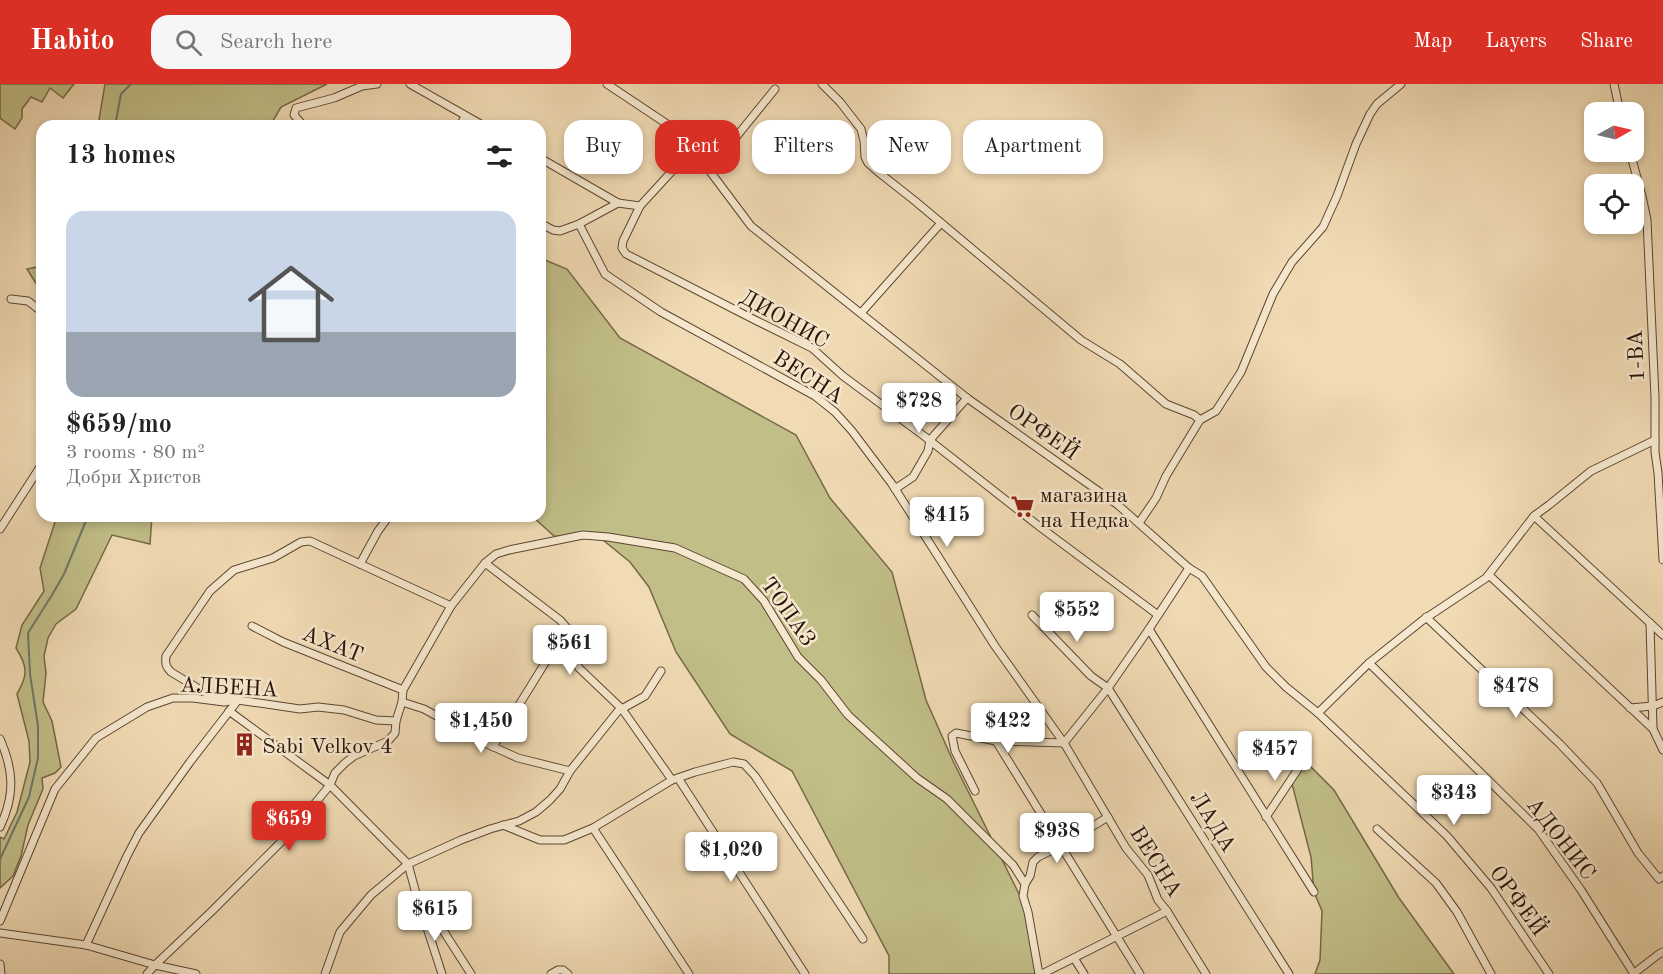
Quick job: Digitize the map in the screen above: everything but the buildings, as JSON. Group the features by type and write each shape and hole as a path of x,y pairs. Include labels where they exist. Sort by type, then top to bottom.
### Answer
{"street":[{"path":"299,120 294,115 296,108 334,98 362,86 376,84"},
{"path":"410,84 473,120"},
{"name":"ОРФЕЙ","path":"607,84 661,120"},
{"path":"822,84 840,102 861,129 868,163 1080,340 1120,364 1166,404 1194,415 1200,420"},
{"path":"1139,523 1156,498 1166,476 1200,420 1216,411 1227,396 1241,372 1273,294 1292,262 1323,227 1370,114 1377,104 1401,84"},
{"path":"1614,84 1618,102"},
{"path":"740,133 776,89"},
{"path":"463,120 465,116"},
{"path":"546,161 618,203 640,206 669,174"},
{"name":"1-ВА","path":"1633,162 1647,220 1655,440 1663,561"},
{"name":"ОРФЕЙ","path":"712,174 751,226 967,398 1118,505 1202,576 1266,667 1286,687 1318,712 1448,836 1491,888 1549,974"},
{"path":"546,226 560,231 579,224 618,203"},
{"name":"ДИОНИС","path":"640,206 623,241 622,248 626,254 812,348 843,376 1158,615"},
{"path":"861,312 941,223"},
{"name":"ВЕСНА","path":"579,224 605,274 661,312 815,396 836,412 852,430 895,489 995,646 1064,743 1125,848 1148,875 1158,900 1206,974"},
{"path":"12,299 28,302 36,308"},
{"path":"895,489 913,477 928,451 930,440 967,398"},
{"path":"1318,712 1369,663 1426,617 1486,578 1534,516 1591,471 1655,440"},
{"path":"0,529 36,473"},
{"path":"1534,516 1663,635"},
{"path":"360,564 385,522"},
{"name":"ТОПАЗ","path":"147,974 294,829 330,785 335,773 354,756 388,741 395,733 403,690 451,606 485,563 496,554 509,550 583,535 675,548 744,579 764,602 798,657 821,680 848,715 917,778 947,799 1013,866 1025,884"},
{"path":"86,945 139,833 238,700 206,693 171,672 165,663 166,656 210,591 234,570 273,558 301,542 310,541 451,606"},
{"path":"485,563 560,620 567,628 568,647 579,668 622,709 675,779 805,974"},
{"path":"975,791 955,751 951,736 956,733 996,741 1064,743 1108,688 1190,568"},
{"path":"1489,574 1653,729 1663,750"},
{"name":"ЛАДА","path":"1032,615 1091,676 1108,688 1289,974"},
{"path":"1426,617 1560,744 1597,783 1638,853 1659,879 1663,876"},
{"path":"1650,623 1653,729"},
{"name":"АХАТ","path":"252,626 283,642 403,690"},
{"path":"493,747 567,628"},
{"path":"1149,629 1314,892"},
{"name":"АДОНИС","path":"1369,663 1538,829 1581,890 1634,974"},
{"path":"325,974 340,932 371,895 408,864 461,840 503,825 519,822 536,812 560,789 570,771 618,711 645,696 661,671"},
{"name":"АЛБЕНА","path":"0,921 54,789 96,738 147,707 173,699 193,698 224,702 238,700 300,709 318,707 344,710 376,720 396,721"},
{"path":"402,702 424,709 493,747 518,758 570,771"},
{"path":"1630,708 1653,706 1663,702"},
{"path":"229,711 330,785 408,864 442,974"},
{"path":"0,740 11,774 11,792 7,811 0,827"},
{"path":"996,741 1140,974"},
{"path":"1266,817 1304,760"},
{"path":"503,825 540,840 564,840 593,828 675,779 733,762 744,764 755,776 863,939"},
{"path":"1108,817 1033,862 1023,896 1041,974 1167,911"},
{"path":"593,828 688,974"},
{"path":"1377,829 1436,883 1457,912 1491,974"},
{"path":"417,897 437,921 471,974"},
{"path":"0,933 86,945 196,974"},
{"path":"1634,974 1663,952"},
{"path":"1074,958 1084,974"},
{"path":"0,964 1,974"},
{"path":"551,974 563,970 568,974"}],"shaded area":[{"path":"0,84 74,84 63,98 50,88 42,102 31,97 22,109 22,118 15,129 0,118"},
{"path":"105,84 327,84 281,107 273,120 99,120"},
{"path":"546,260 567,269 620,338 796,435 830,498 892,572 926,700 953,761 1028,912 1040,974 889,974 889,956 792,771 730,734 676,652 649,587 630,562 598,536 570,538 554,536 539,522 546,522"},
{"path":"36,267 36,283 27,269"},
{"path":"55,522 152,522 150,544 112,535 76,609 56,624 48,638 44,656 46,673 43,702 52,721 61,767 55,773 42,778 43,789 28,825 21,856 13,876 0,888 0,837 4,839 17,812 30,762 29,741 17,694 25,671 16,648 22,625 44,591 40,568"},
{"path":"1304,760 1334,790 1399,898 1454,974 1315,974 1320,960 1322,911 1314,892 1311,857 1291,780"}],"waterway":[{"path":"116,120 121,94 131,84"},
{"path":"0,859 29,797 38,758 38,726 30,674 28,633 64,574 86,522"}],"place":[{"name":"магазина на Недка","path":"1022,507"},
{"name":"Sabi Velkov 4","path":"244,745"}]}
